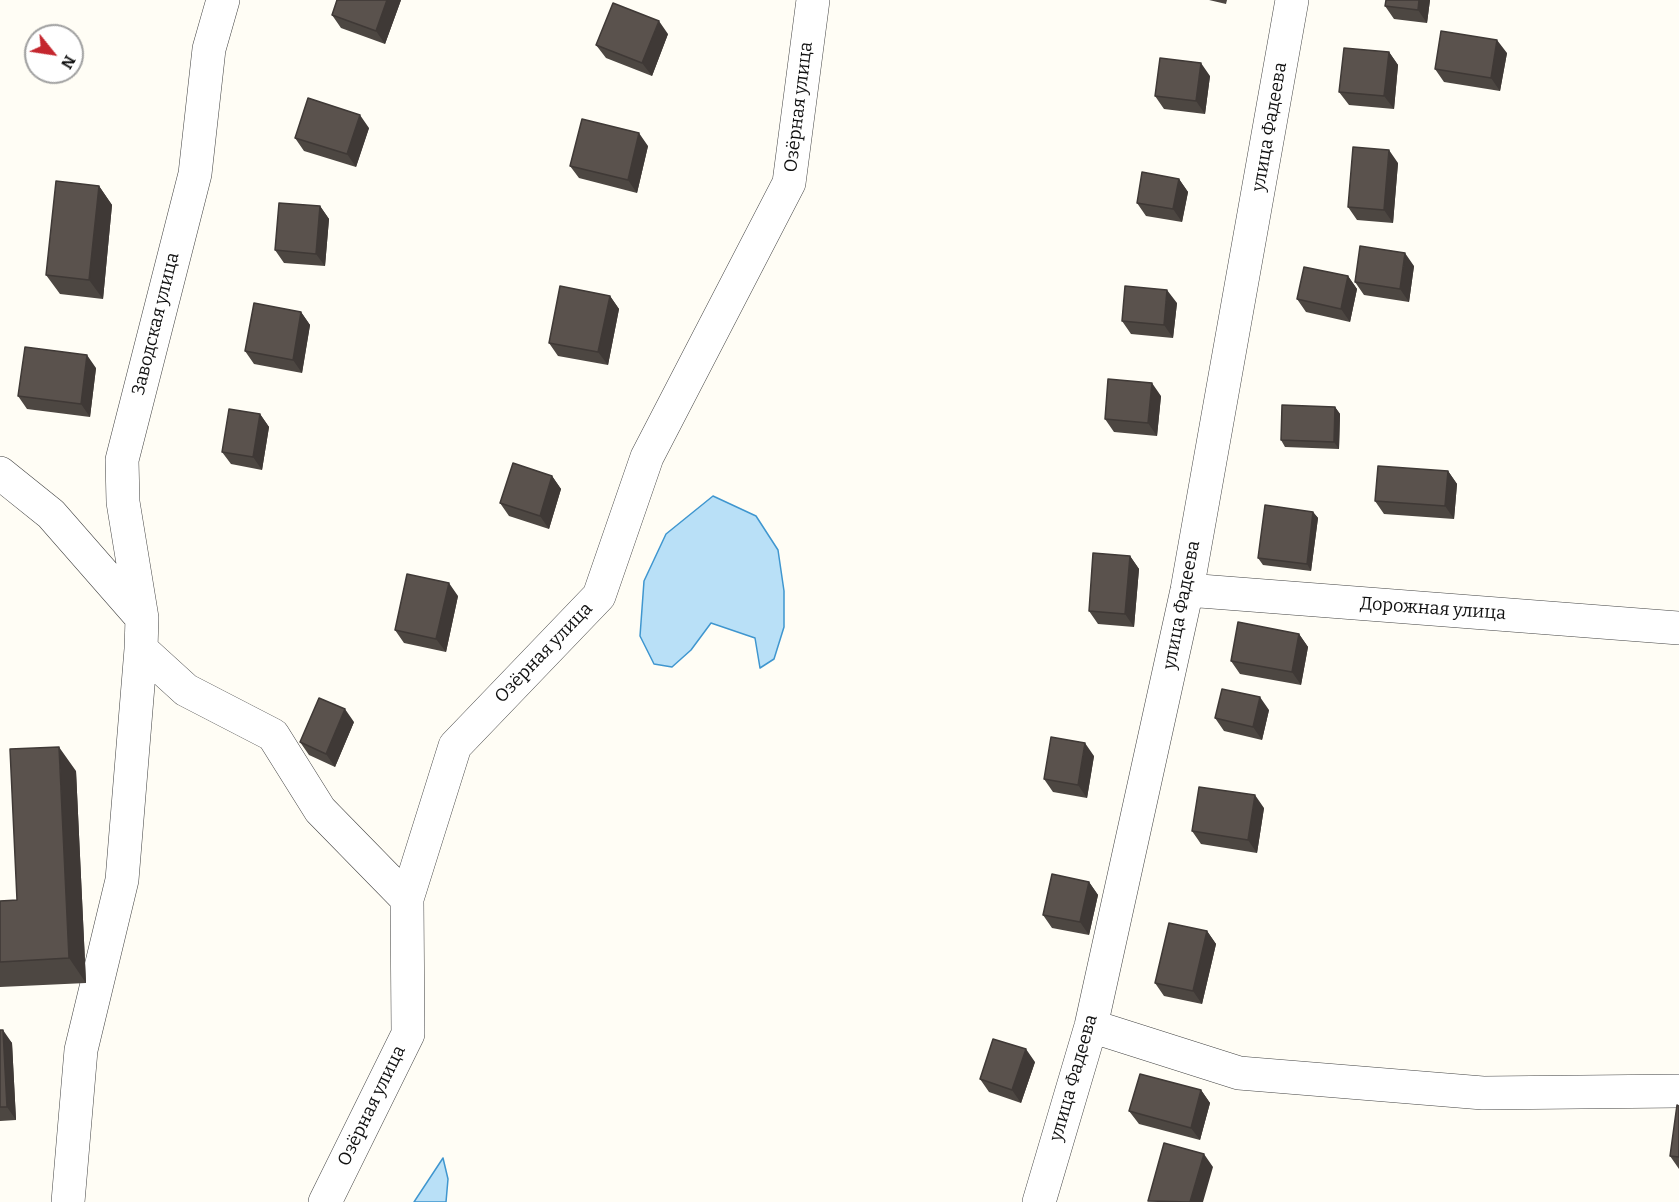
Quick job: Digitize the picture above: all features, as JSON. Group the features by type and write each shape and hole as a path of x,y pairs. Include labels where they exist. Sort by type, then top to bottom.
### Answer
{"street":[{"name":"Заводская улица","path":"68,1202 81,1050 122,880 142,634 123,502 122,460 195,174 209,49 223,0"},
{"name":"Озёрная улица","path":"325,1202 408,1034 407,899 455,746 599,596 647,457 789,183 813,0"},
{"name":"улица Фадеева","path":"1039,1202 1091,1026 1187,590 1292,0"},
{"path":"0,472 51,514 186,690 273,735 320,810 407,899"},
{"name":"Дорожная улица","path":"1187,590 1679,628"},
{"path":"1091,1026 1239,1073 1483,1092 1679,1091"}],"water":[{"path":"713,496 756,516 778,550 784,591 784,627 774,659 760,668 755,638 711,623 691,650 672,667 654,664 640,636 644,581 666,534"},
{"path":"443,1158 448,1179 446,1202 414,1202"}],"building":[{"path":"337,0 387,0 376,31 332,15"},
{"path":"1386,0 1419,0 1418,10 1385,6"},
{"path":"613,3 659,21 642,63 596,45"},
{"path":"1441,31 1497,40 1491,78 1435,69"},
{"path":"1344,48 1389,52 1384,96 1339,92"},
{"path":"1160,58 1201,63 1196,101 1155,96"},
{"path":"308,98 360,115 347,154 295,138"},
{"path":"582,119 639,133 628,180 570,166"},
{"path":"1353,147 1389,150 1384,210 1348,207"},
{"path":"1142,172 1179,179 1173,209 1137,203"},
{"path":"56,181 99,186 89,280 46,275"},
{"path":"279,203 320,206 316,254 275,250"},
{"path":"1360,246 1405,253 1400,289 1355,282"},
{"path":"1304,267 1348,276 1341,309 1297,299"},
{"path":"560,286 610,296 598,352 549,343"},
{"path":"1125,286 1167,290 1164,325 1122,321"},
{"path":"254,303 301,312 293,360 245,351"},
{"path":"25,347 87,355 81,404 18,396"},
{"path":"1108,379 1152,383 1148,423 1105,419"},
{"path":"1282,405 1335,407 1334,442 1281,440"},
{"path":"229,409 260,414 253,457 222,452"},
{"path":"513,463 552,476 540,516 500,503"},
{"path":"1378,466 1448,471 1445,506 1375,501"},
{"path":"1265,505 1313,512 1307,564 1258,558"},
{"path":"1093,553 1130,556 1125,614 1089,611"},
{"path":"407,574 449,583 436,639 395,630"},
{"path":"1238,622 1299,634 1292,672 1231,661"},
{"path":"1222,689 1260,697 1253,727 1215,718"},
{"path":"319,698 345,709 326,754 300,742"},
{"path":"1051,737 1085,743 1078,785 1044,779"},
{"path":"59,747 69,958 0,962 0,901 17,900 10,749"},
{"path":"1199,787 1255,795 1248,840 1192,831"},
{"path":"1052,874 1089,882 1080,922 1043,915"},
{"path":"1169,923 1207,931 1193,991 1155,983"},
{"path":"0,1030 3,1030 7,1107 0,1107"},
{"path":"993,1039 1026,1049 1012,1090 980,1079"},
{"path":"1140,1074 1201,1090 1191,1128 1129,1111"},
{"path":"1677,1105 1679,1106 1679,1157 1670,1156"},
{"path":"1164,1143 1204,1154 1190,1202 1148,1201"}]}
